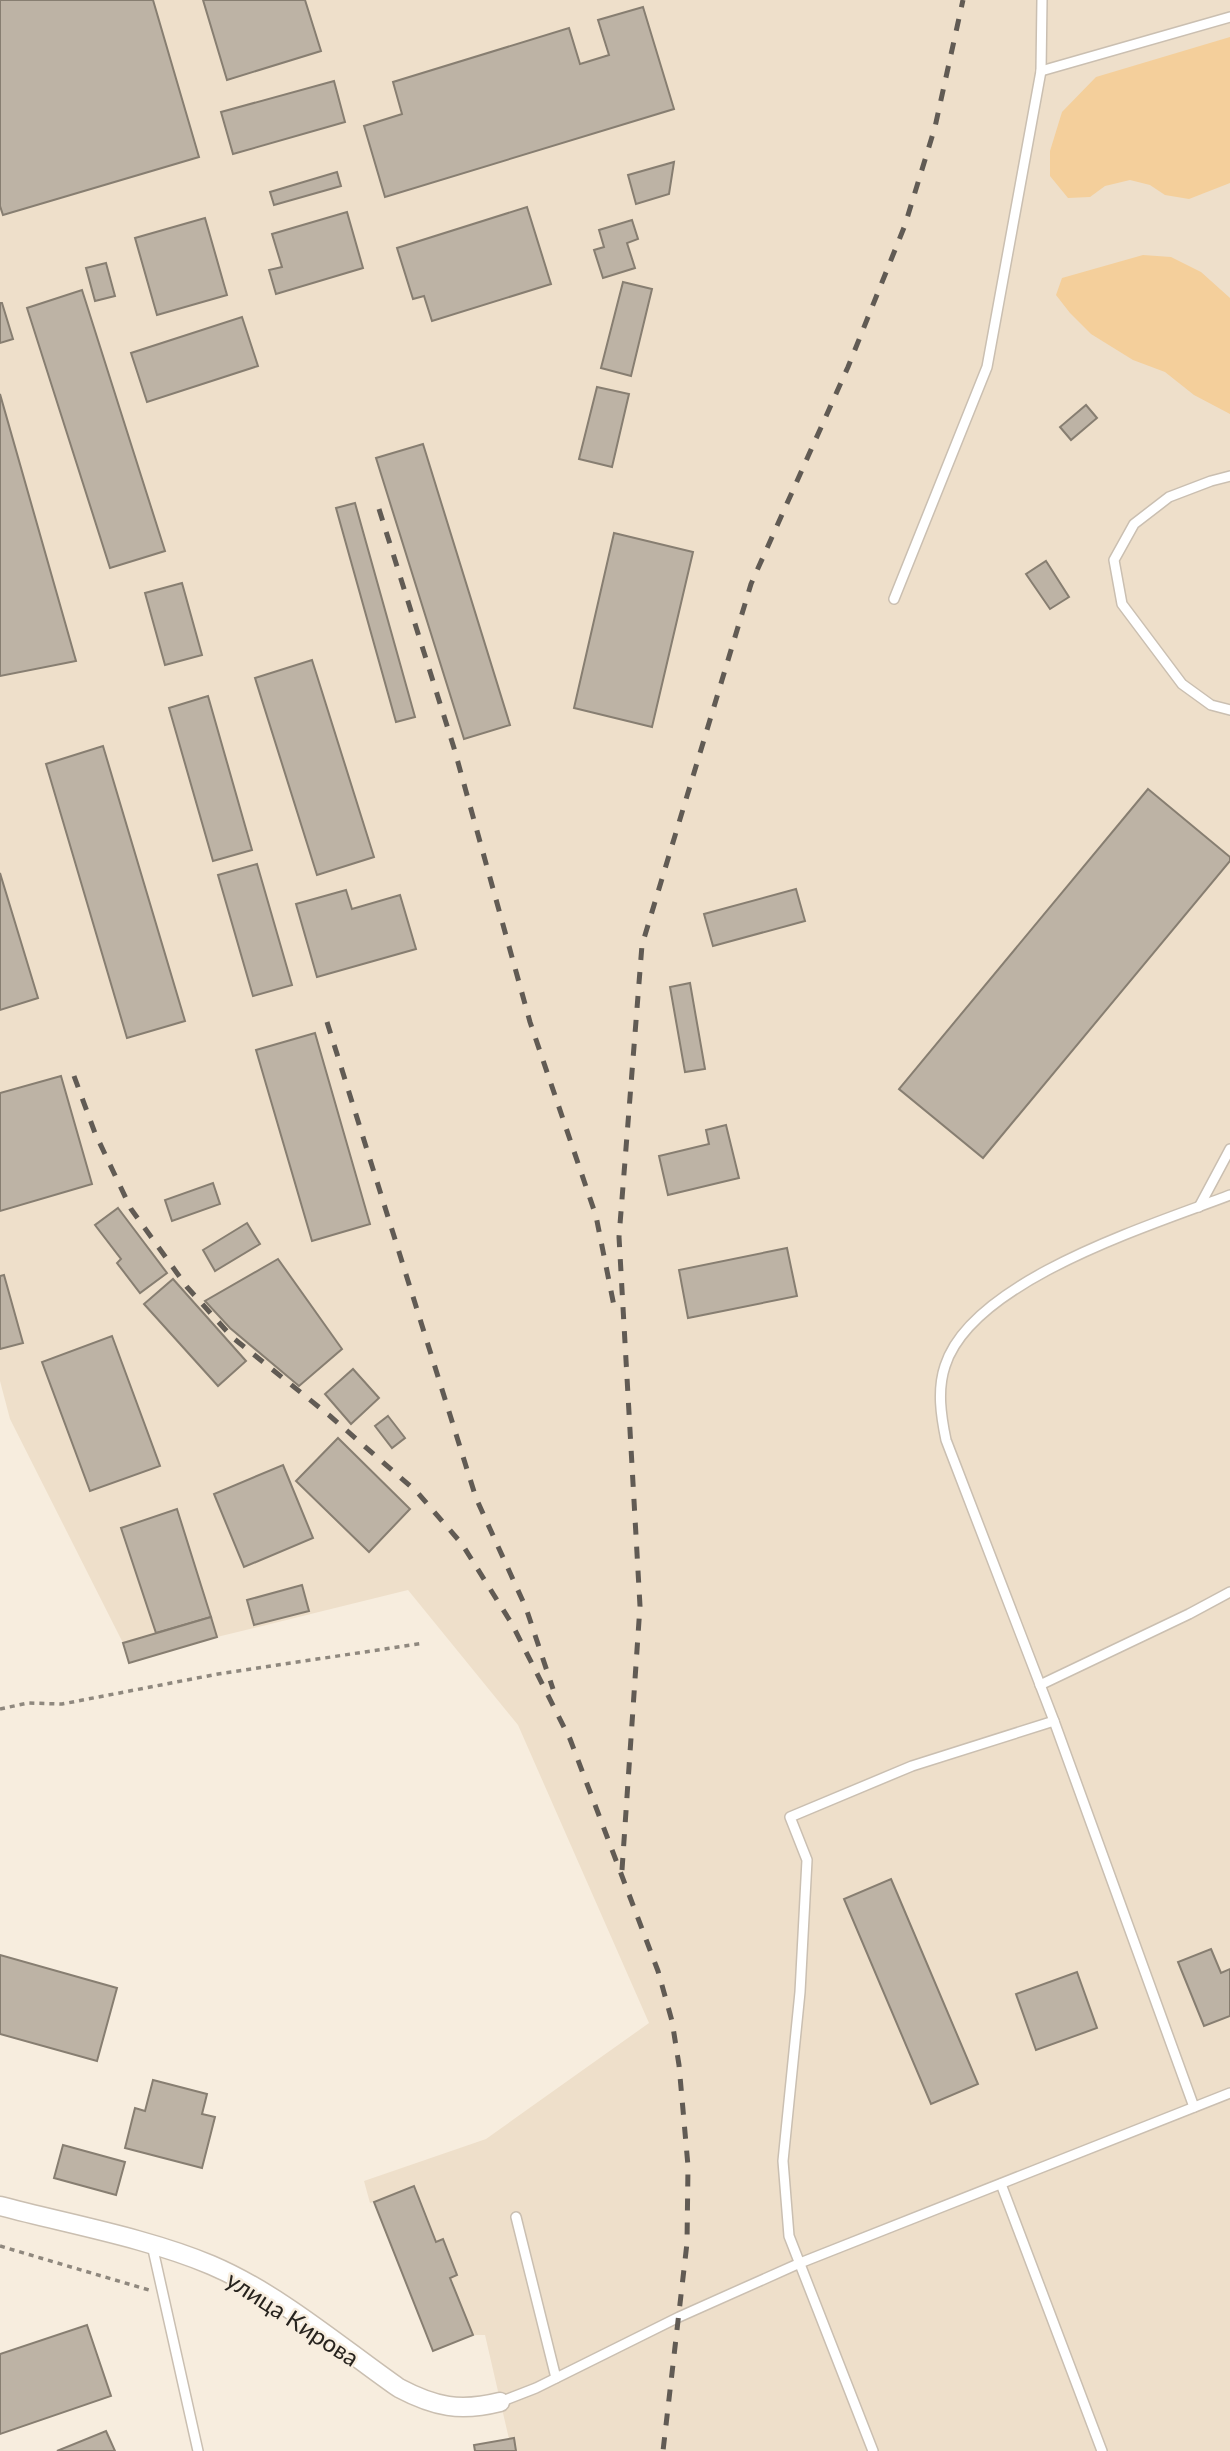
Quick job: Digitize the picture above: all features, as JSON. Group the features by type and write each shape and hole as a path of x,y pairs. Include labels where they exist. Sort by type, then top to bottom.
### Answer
{"street":[{"name":"улица Кирова","path":"0,2206 152,2245 211,2265 297,2316 399,2388 419,2399 456,2408 477,2408 500,2402"}],"lane":[{"path":"894,599 987,367 1041,71 1042,0"},
{"path":"1041,71 1230,17"},
{"path":"1230,476 1169,498 1134,524 1114,560 1122,604 1182,684 1211,705 1230,710"},
{"path":"1199,1207 1230,1149"},
{"path":"1194,2107 1054,1721 946,1440 939,1406 944,1367 956,1342 986,1310 1024,1284 1096,1246 1230,1195"},
{"path":"1040,1685 1189,1615 1230,1592"},
{"path":"873,2451 789,2236 783,2161 800,1992 807,1860 790,1817 912,1766 1054,1721"},
{"path":"500,2402 800,2263 1230,2093"},
{"path":"1001,2184 1102,2451"},
{"path":"516,2217 556,2378"},
{"path":"152,2245 198,2451"}],"path":[{"path":"0,1709 28,1703 61,1704 218,1674 424,1643"},
{"path":"0,2246 163,2294"}],"shaded area":[{"path":"0,0 1230,0 1230,2451 516,2451 514,2438 509,2439 485,2335 473,2335 433,2351 374,2202 370,2203 364,2181 486,2139 649,2023 518,1725 408,1590 217,1637 129,1663 123,1643 10,1419 0,1381"},
{"path":"1230,37 1230,183 1189,199 1165,195 1150,185 1130,180 1105,186 1090,197 1068,198 1050,176 1050,151 1062,112 1096,77"},
{"path":"1143,255 1171,257 1201,272 1230,298 1230,414 1194,395 1165,372 1133,360 1091,334 1056,295 1062,278"}],"building":[{"path":"0,0 153,0 199,157 3,215 0,206"},
{"path":"203,0 305,0 321,51 227,80"},
{"path":"643,7 674,109 385,197 364,126 402,114 393,82 569,28 580,64 609,55 598,20"},
{"path":"334,81 345,122 233,154 221,112"},
{"path":"674,162 669,194 636,204 628,175"},
{"path":"337,172 341,186 274,205 270,192"},
{"path":"527,207 551,284 432,321 424,296 413,299 397,248"},
{"path":"347,212 363,268 276,294 269,270 282,267 272,234"},
{"path":"205,218 227,295 157,315 135,238"},
{"path":"632,220 638,239 627,243 635,268 603,278 594,250 604,247 599,230"},
{"path":"106,263 115,296 95,301 86,268"},
{"path":"623,282 652,289 631,376 601,368"},
{"path":"82,290 165,551 110,568 27,308"},
{"path":"0,303 13,339 0,343"},
{"path":"242,317 258,366 147,402 131,353"},
{"path":"597,387 629,394 612,467 579,459"},
{"path":"0,394 76,661 0,676"},
{"path":"1086,405 1097,418 1071,440 1060,427"},
{"path":"423,444 510,725 464,739 376,458"},
{"path":"355,503 415,717 396,722 336,508"},
{"path":"614,533 693,552 652,727 574,708"},
{"path":"1046,561 1069,597 1050,609 1026,574"},
{"path":"182,583 202,655 165,665 145,593"},
{"path":"312,660 374,857 317,875 255,678"},
{"path":"208,696 252,850 213,861 169,708"},
{"path":"103,746 185,1021 127,1038 46,764"},
{"path":"1148,789 1230,857 1230,861 983,1158 899,1089"},
{"path":"257,864 292,985 253,996 218,875"},
{"path":"0,873 38,998 0,1010"},
{"path":"796,889 805,921 713,946 704,914"},
{"path":"346,890 352,909 400,895 416,949 317,977 296,904"},
{"path":"690,983 705,1069 685,1072 670,987"},
{"path":"315,1033 370,1224 312,1241 256,1050"},
{"path":"61,1076 92,1184 0,1211 0,1093"},
{"path":"726,1125 739,1178 668,1195 659,1156 709,1144 706,1130"},
{"path":"213,1183 220,1204 172,1221 165,1200"},
{"path":"118,1208 167,1273 140,1293 117,1263 121,1259 95,1225"},
{"path":"247,1223 260,1244 215,1271 203,1250"},
{"path":"787,1248 797,1296 688,1318 679,1270"},
{"path":"278,1259 342,1349 299,1386 230,1328 205,1301"},
{"path":"4,1275 23,1343 0,1349 0,1276"},
{"path":"173,1279 246,1361 218,1386 144,1304"},
{"path":"112,1336 160,1466 90,1491 42,1362"},
{"path":"353,1369 379,1398 351,1424 325,1394"},
{"path":"388,1416 405,1438 392,1448 375,1426"},
{"path":"338,1438 410,1509 369,1552 296,1481"},
{"path":"283,1465 313,1538 244,1567 214,1494"},
{"path":"177,1509 211,1617 156,1633 121,1528"},
{"path":"302,1585 309,1611 254,1625 247,1600"},
{"path":"211,1617 217,1637 129,1663 123,1643"},
{"path":"891,1879 978,2084 931,2104 844,1899"},
{"path":"1211,1949 1221,1973 1230,1969 1230,2016 1204,2026 1178,1962"},
{"path":"0,1955 117,1988 97,2061 0,2034"},
{"path":"1077,1972 1097,2028 1036,2050 1016,1994"},
{"path":"153,2080 207,2094 202,2114 215,2117 202,2168 125,2148 135,2108 145,2111"},
{"path":"63,2145 125,2162 116,2195 54,2178"},
{"path":"414,2186 436,2242 443,2239 457,2275 450,2278 473,2335 433,2351 374,2202"},
{"path":"87,2325 111,2396 0,2434 0,2354"},
{"path":"106,2431 115,2451 57,2451"},
{"path":"514,2438 516,2451 475,2451 474,2445"}],"railway":[{"path":"622,1870 640,1606 619,1237 642,945 751,584 848,367 905,225 935,127 963,0"},
{"path":"379,509 454,748 530,1022 596,1216 615,1311"},
{"path":"327,1022 476,1498 526,1608 553,1689"},
{"path":"74,1076 95,1133 131,1209 187,1287 232,1337 330,1416 417,1492 462,1544 512,1624 570,1739 658,1971 672,2021 679,2065 688,2166 687,2243 663,2451"}]}
